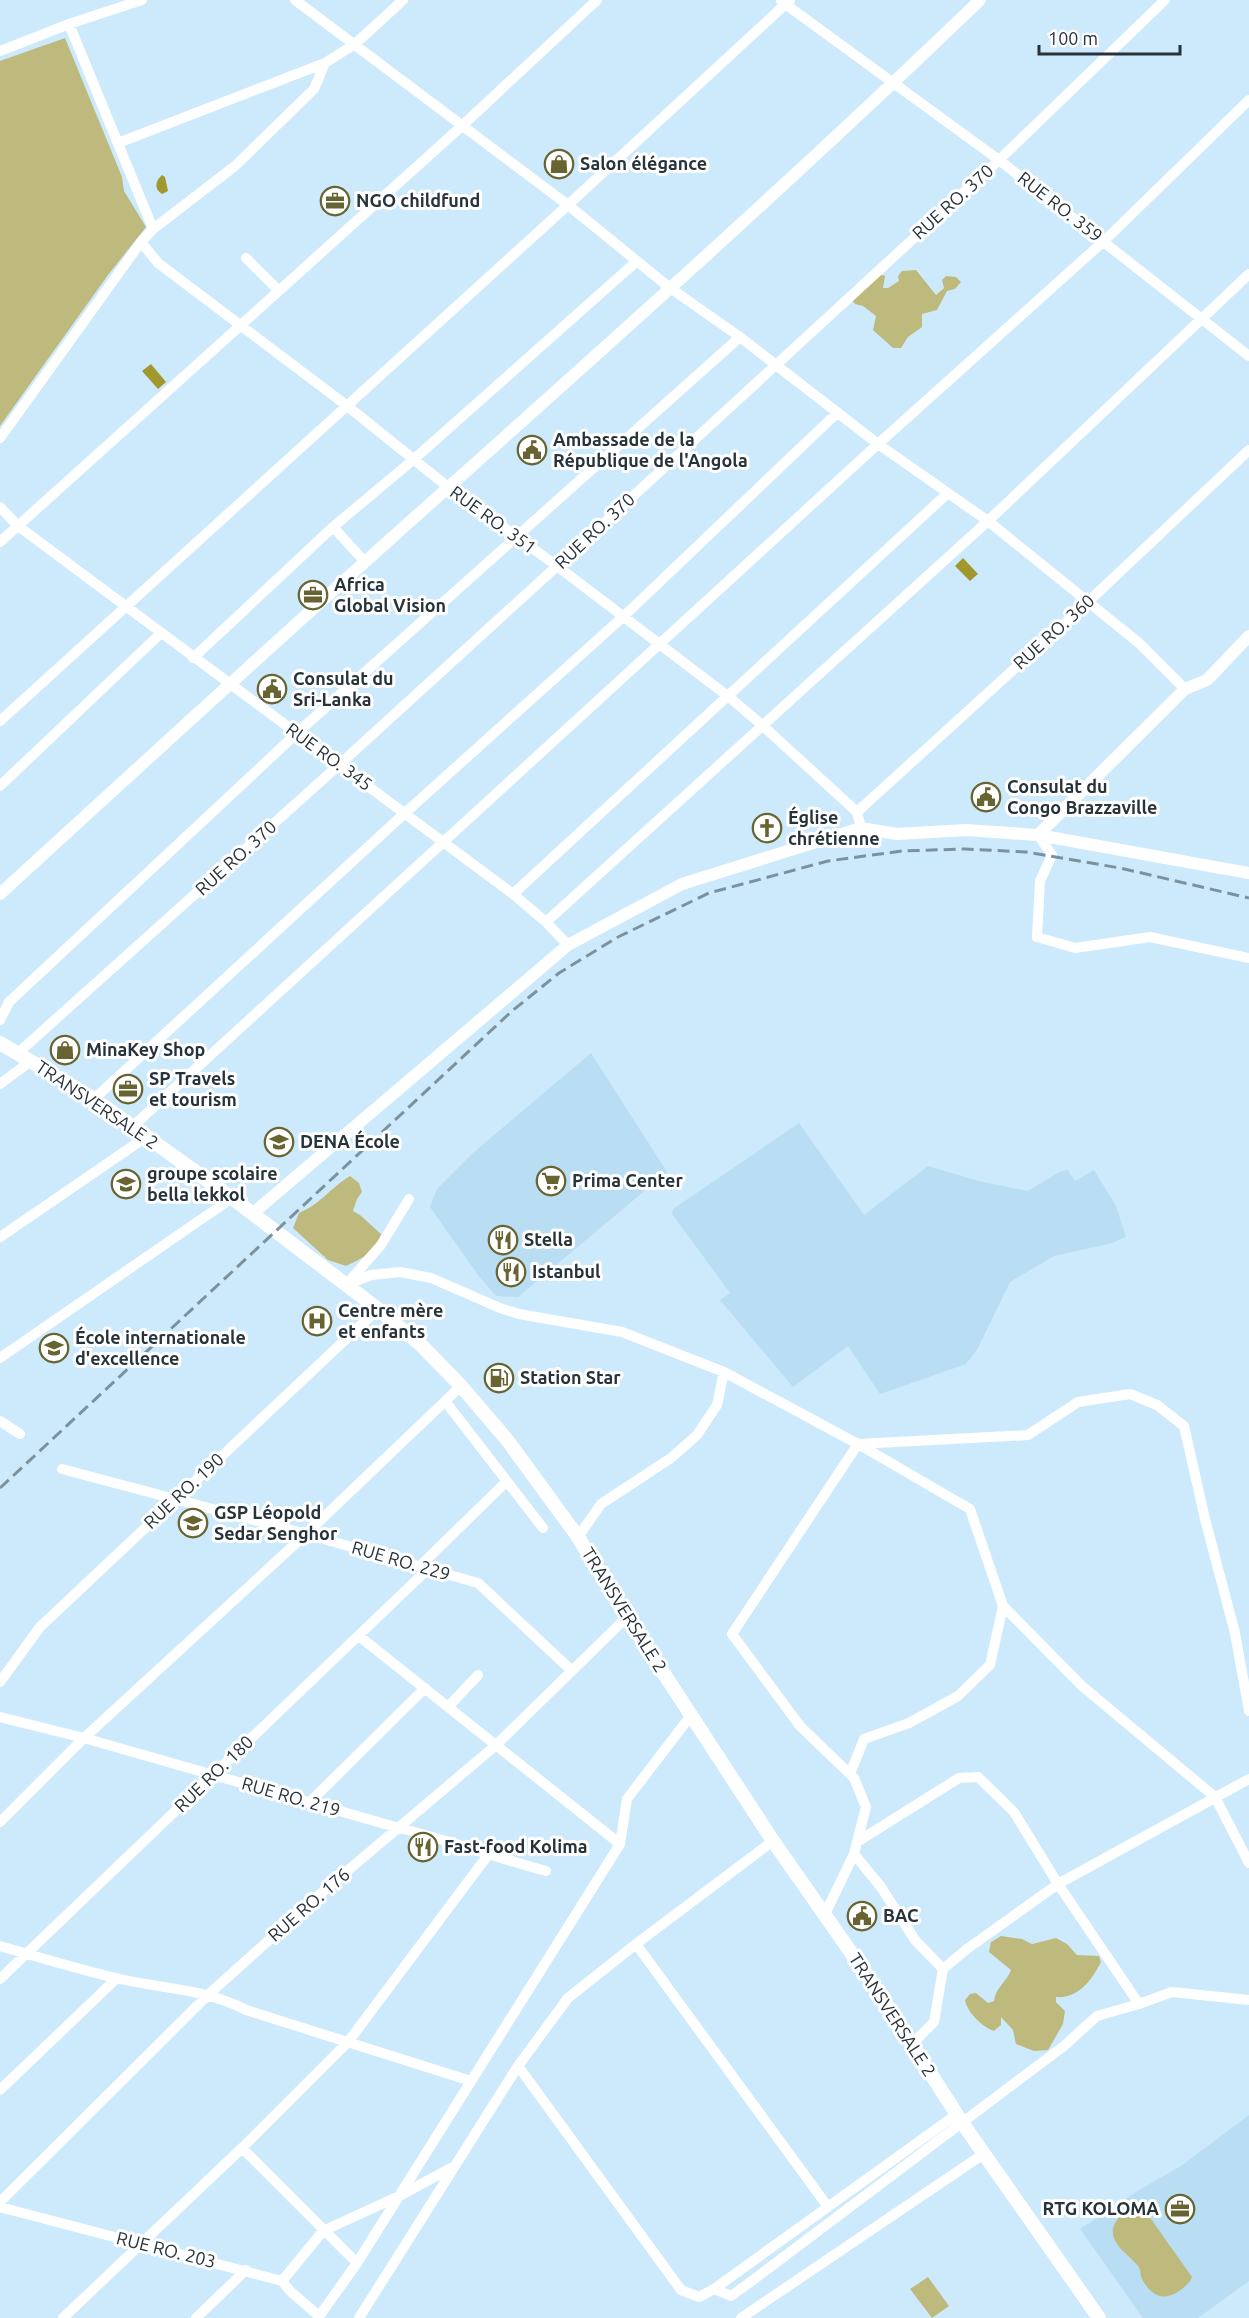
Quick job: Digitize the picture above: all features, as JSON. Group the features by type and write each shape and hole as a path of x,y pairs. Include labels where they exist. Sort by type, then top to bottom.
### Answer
{"main road":[{"name":"TRANSVERSALE 2","path":"0,1043 94,1099 232,1198 378,1309 422,1346 461,1386 508,1441 578,1537 627,1617 773,1841 825,1914 960,2119 1099,2318"}],"street":[{"path":"0,51 69,24 142,0"},
{"path":"295,0 568,205 670,288 775,364 878,444 988,520 1139,643 1185,689"},
{"path":"118,143 325,63 355,44 403,0"},
{"path":"0,542 463,125 597,0"},
{"path":"0,894 670,288 894,83 980,0"},
{"name":"RUE RO. 370","path":"18,1053 557,566 999,160 1165,0"},
{"path":"0,721 568,205 785,2"},
{"name":"RUE RO. 359","path":"785,2 999,160 1249,356"},
{"path":"69,24 153,229"},
{"path":"0,438 141,242 153,229 235,166 314,89 325,63"},
{"path":"132,1127 878,444 1104,241 1249,100"},
{"name":"RUE RO. 351","path":"141,242 158,262 346,405 413,460 624,616 729,697 764,726 857,812"},
{"path":"246,258 278,290"},
{"path":"193,658 333,527 413,460 637,261"},
{"path":"546,922 988,520 1249,274"},
{"path":"0,1020 9,1002 297,734 740,338"},
{"path":"94,1099 405,813 624,616 837,413"},
{"name":"RUE RO. 360","path":"857,812 1089,601 1249,450"},
{"path":"513,894 948,493"},
{"name":"RUE RO. 345","path":"0,507 18,526 513,894 546,922 568,945"},
{"path":"333,527 365,562"},
{"path":"0,786 161,633"},
{"path":"1038,835 1185,689 1207,680 1249,636"},
{"path":"857,812 861,828"},
{"path":"252,1214 568,945 682,884 861,828 897,834 966,830 1038,835 1249,873"},
{"path":"1038,835 1052,855 1040,881 1037,937 1075,948 1150,937 1249,958"},
{"path":"0,1084 31,1061"},
{"path":"0,1237 146,1137"},
{"path":"0,1358 232,1198"},
{"path":"346,1285 381,1245 409,1199"},
{"path":"346,1285 371,1275 400,1272 431,1278 519,1314 622,1332 724,1372 858,1444 970,1509 1003,1606 1082,1686 1215,1797 1249,1863"},
{"name":"RUE RO. 190","path":"0,1682 40,1627 378,1309"},
{"path":"578,1537 601,1504 671,1458 697,1436 717,1405 724,1372"},
{"path":"0,1822 84,1738 306,1534 461,1386"},
{"path":"858,1444 1028,1435 1078,1402 1130,1394 1157,1405 1184,1426 1205,1519 1235,1633 1249,1711"},
{"path":"445,1401 543,1528"},
{"path":"0,1421 20,1434"},
{"path":"825,1914 854,1854 866,1807 854,1778 800,1726 732,1634 858,1444"},
{"name":"RUE RO. 229","path":"62,1469 478,1583 571,1670"},
{"name":"RUE RO. 180","path":"0,1979 359,1636 506,1482"},
{"path":"850,1774 864,1739 909,1723 958,1696 990,1665 1003,1606"},
{"name":"RUE RO. 176","path":"0,2202 209,1995 326,1889 495,1746 627,1617"},
{"path":"359,1636 620,1844"},
{"path":"448,1707 478,1675"},
{"path":"310,1802 425,1688"},
{"path":"319,2317 357,2263 620,1844 627,1799 692,1714"},
{"name":"RUE RO. 219","path":"0,1716 399,1828 443,1838 488,1855 546,1871"},
{"path":"857,1842 959,1778 978,1777 1014,1812 1058,1884 1139,2004"},
{"path":"912,2044 934,2022 943,1969 967,1949 1058,1884 1249,1779"},
{"path":"359,2318 518,2066 568,1998 773,1841"},
{"path":"854,1854 881,1887 915,1940 943,1969"},
{"path":"63,2318 242,2148 348,2042 488,1855"},
{"path":"636,1944 828,2207"},
{"path":"0,1946 117,1978 225,1999 246,2010 471,2081"},
{"path":"0,2090 117,1978"},
{"path":"518,2066 681,2290 699,2297 714,2289 828,2207 1064,2046 1096,2016 1172,1992 1249,2000"},
{"path":"714,2289 731,2296 960,2119"},
{"path":"242,2148 357,2263"},
{"path":"741,2318 985,2154"},
{"path":"282,2281 323,2230 399,2196 454,2167"},
{"name":"RUE RO. 203","path":"0,2207 282,2281 319,2317"},
{"path":"196,2318 246,2270"}],"shaded area":[{"path":"65,38 122,177 124,191 146,227 108,275 0,426 0,61"},
{"path":"162,175 165,177 168,191 162,194 156,185"},
{"path":"916,270 936,295 944,288 942,280 946,276 956,277 961,282 955,289 947,291 937,310 922,314 922,327 908,337 901,348 893,348 873,330 876,316 852,300 879,274 885,276 883,288 888,288 899,281 898,276 902,271"},
{"path":"151,364 166,382 158,389 142,371"},
{"path":"963,558 978,574 970,581 955,566"},
{"name":"Prima Center","path":"591,1053 667,1172 518,1297 496,1296 478,1275 430,1207 437,1189 474,1152"},
{"path":"799,1123 864,1215 928,1166 982,1182 1028,1191 1061,1171 1068,1170 1075,1181 1094,1170 1116,1206 1126,1237 1112,1243 1054,1256 1010,1282 977,1350 966,1364 880,1394 848,1346 793,1387 720,1300 730,1293 672,1214 673,1209"},
{"path":"350,1176 359,1183 362,1192 353,1211 381,1234 373,1250 346,1266 328,1260 293,1228 299,1213 314,1205"},
{"path":"1001,1936 1022,1939 1032,1944 1056,1938 1067,1944 1077,1955 1099,1956 1101,1962 1078,1992 1056,1997 1056,2002 1065,2011 1063,2024 1048,2050 1034,2051 1016,2044 1013,2030 1001,2017 1001,2025 994,2031 976,2018 966,2005 965,2000 970,1994 976,1993 988,2003 994,2001 996,1992 1009,1975 1011,1970 989,1952 991,1942"},
{"name":"RTG KOLOMA","path":"1249,2115 1249,2281 1198,2318 1143,2318 1080,2229 1139,2190 1181,2166"},
{"path":"1139,2202 1192,2277 1186,2286 1170,2296 1160,2296 1148,2288 1138,2266 1117,2244 1114,2237 1113,2230 1119,2218"},
{"path":"928,2277 949,2306 932,2318 910,2289"}],"railway":[{"path":"0,1488 512,1011 559,973 618,937 709,893 828,861 902,851 965,849 1026,852 1120,868 1249,898"}],"place":[{"name":"Salon élégance","path":"559,164"},
{"name":"NGO childfund","path":"335,201"},
{"name":"Ambassade de la République de l'Angola","path":"532,450"},
{"name":"Africa Global Vision","path":"313,595"},
{"name":"Consulat du Sri-Lanka","path":"272,689"},
{"name":"Consulat du Congo Brazzaville","path":"986,797"},
{"name":"Église chrétienne","path":"767,828"},
{"name":"MinaKey Shop","path":"65,1050"},
{"name":"SP Travels et tourism","path":"128,1089"},
{"name":"DENA École","path":"279,1142"},
{"name":"Prima Center","path":"551,1181"},
{"name":"groupe scolaire bella lekkol","path":"126,1184"},
{"name":"Stella","path":"503,1240"},
{"name":"Istanbul","path":"511,1272"},
{"name":"Centre mère et enfants","path":"317,1321"},
{"name":"École internationale d'excellence","path":"54,1348"},
{"name":"Station Star","path":"499,1378"},
{"name":"GSP Léopold Sedar Senghor","path":"193,1523"},
{"name":"Fast-food Kolima","path":"423,1847"},
{"name":"BAC","path":"862,1916"},
{"name":"RTG KOLOMA","path":"1180,2209"}]}
